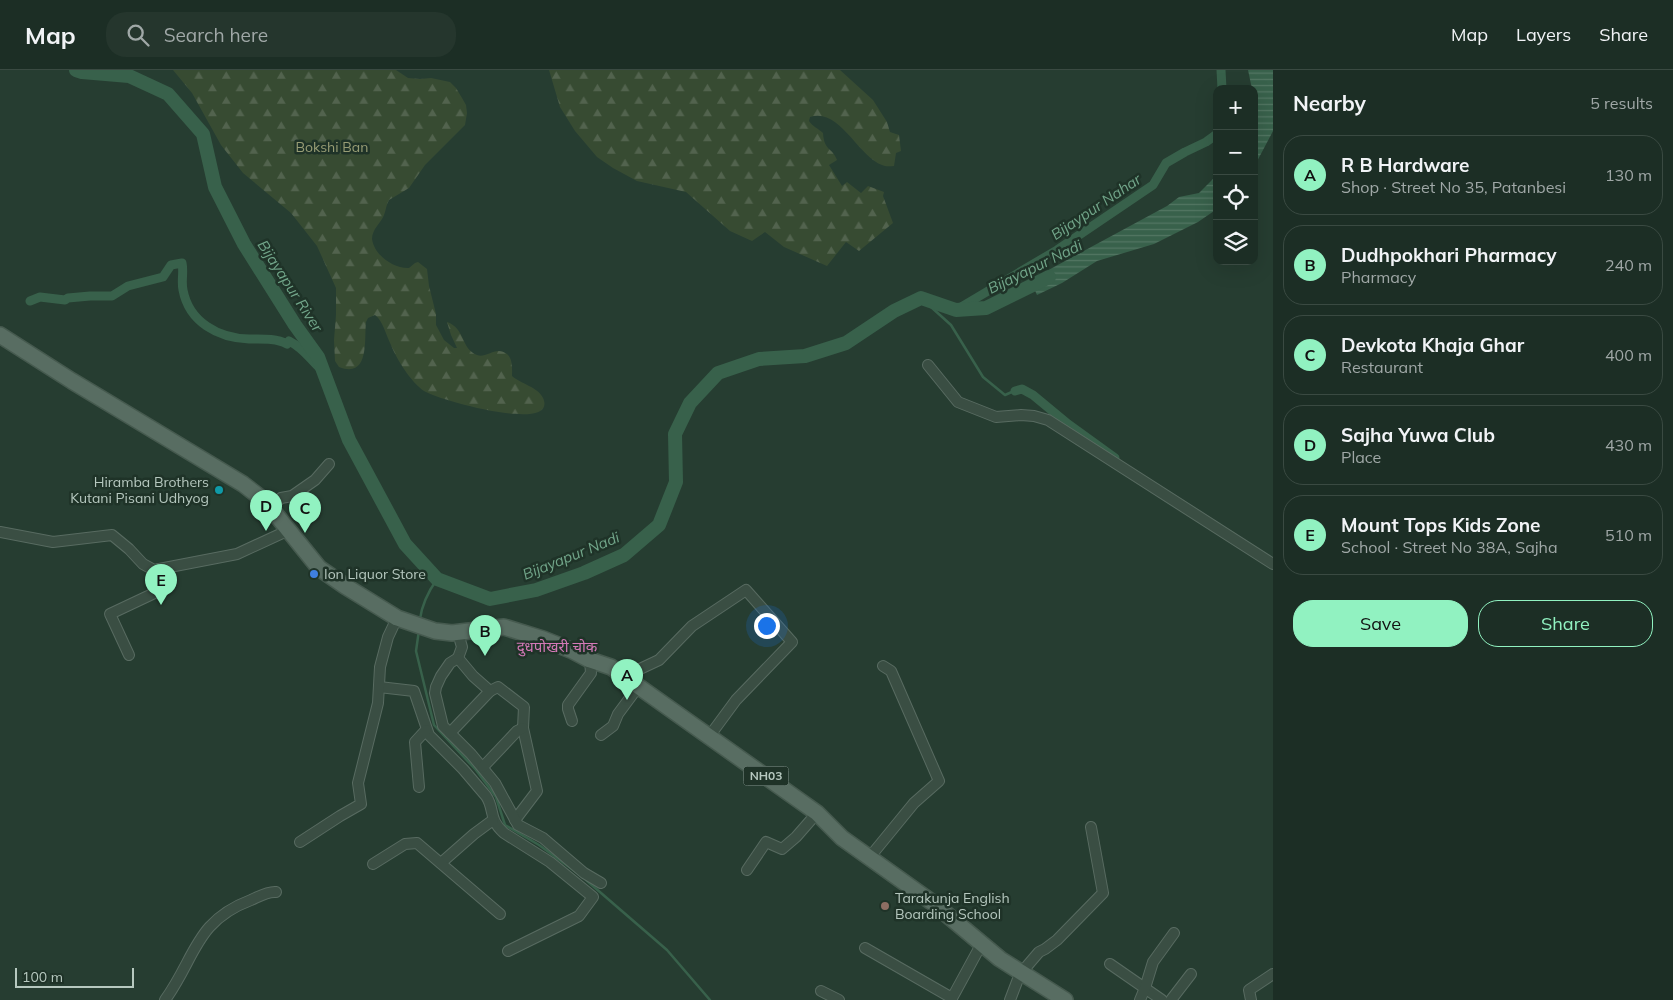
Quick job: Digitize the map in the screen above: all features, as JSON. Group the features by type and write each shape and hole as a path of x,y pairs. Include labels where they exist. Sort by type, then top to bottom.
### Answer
{"main road":[{"name":"NH03","path":"0,335 162,437 233,478 265,501 309,557 324,572 397,618 435,631 458,633 504,627 566,648 590,660 611,667 708,738 766,776 817,813 842,838 933,903 1000,959 1065,1000"}],"street":[{"path":"928,366 958,402 996,417 1021,415 1048,420 1273,564"},
{"path":"270,507 281,498 292,496 315,480 329,464"},
{"path":"1,529 53,542 112,535 143,564 154,570 237,554 289,530"},
{"path":"129,655 110,614 164,589 159,569"},
{"path":"625,676 659,660 692,626 746,590 792,642 736,700 708,738"},
{"path":"300,842 361,804 358,783 378,703 380,667 388,637 397,618"},
{"path":"458,633 462,647 458,658 450,664 441,676 435,693 444,726 483,767 494,782 518,825 544,838 584,873 601,883"},
{"path":"458,658 473,676 490,691"},
{"path":"572,721 568,705 591,673 590,660"},
{"path":"869,858 914,803 939,781 887,668"},
{"path":"379,687 414,692 429,735 463,769 490,801 493,820 498,828 550,862 593,897 578,916 508,951"},
{"path":"450,733 490,691 498,687 524,707 522,728 537,791 515,820"},
{"path":"601,735 613,726 618,714 638,687"},
{"path":"483,767 522,728"},
{"path":"418,787 415,742 426,730"},
{"path":"747,870 766,842 782,849 796,837 817,813"},
{"path":"441,863 493,820"},
{"path":"1010,1000 1018,979 1039,952 1056,940 1103,893 1091,827"},
{"path":"373,864 405,844 414,842 500,914"},
{"path":"165,1000 211,924 233,907 268,893 276,892"},
{"path":"1140,1000 1146,988 1153,962 1174,933"},
{"path":"865,948 951,999 982,943"},
{"path":"1110,964 1162,1000"},
{"path":"1171,1000 1191,974"},
{"path":"1239,1000 1250,995 1273,974"},
{"path":"821,991 839,1000"}],"green space":[{"name":"Bokshi Ban","path":"173,70 396,70 408,78 431,78 450,82 466,105 465,125 425,165 409,188 389,200 383,218 373,232 372,239 377,250 391,263 403,268 409,268 418,262 427,269 436,314 436,325 444,340 454,348 457,348 447,322 457,329 468,348 477,355 480,356 495,351 507,354 511,361 512,376 541,394 543,408 533,413 516,414 495,411 472,407 424,391 414,382 401,364 382,324 375,315 368,318 366,322 365,347 361,363 349,369 339,367 335,361 334,340 336,288 317,246 291,213 243,173 221,145 192,93"},
{"path":"549,70 840,70 873,100 887,122 890,132 899,135 901,151 896,153 894,166 884,166 873,160 839,125 830,119 820,116 810,117 809,121 823,133 825,143 835,156 837,160 829,165 842,186 847,182 861,193 868,186 884,192 883,196 893,223 859,251 846,242 827,266 784,247 765,232 752,241 730,231 686,192 637,181 597,157 575,131 560,107"}],"shaded area":[{"path":"1248,70 1273,70 1273,131 1258,159 1258,85 1251,85"},
{"path":"1213,179 1213,212 1198,222 1154,244 1097,261 1062,283 1037,295 1030,280 1167,206 1179,197 1199,193"}],"waterway":[{"name":"Bijayapur Nadi","path":"76,70 129,76 168,94 203,134 215,187 244,244 295,325 318,357 349,440 405,544 437,579 490,599 536,590 584,573 624,555 659,525 676,482 675,434 690,403 718,373 759,359 805,356 846,343 894,311 921,298 956,310 986,308 1049,277"},
{"name":"Bijaypur Nahar","path":"1221,70 1222,85"},
{"name":"Bijaypur Nahar","path":"956,310 1057,250 1153,185 1166,163 1213,137"},
{"path":"30,301 40,297 65,300 68,298 90,296 112,296 128,286 163,277 171,265 182,263 182,287 186,301 191,311 207,326 226,335 238,338 274,340 287,344 289,341 303,351 323,371"},
{"path":"921,298 951,325 983,377 1005,395 1014,391"},
{"path":"1015,391 1022,389 1033,395 1068,424 1115,458"},
{"path":"420,619 426,598 437,579"},
{"path":"419,630 416,651 434,725 476,770 496,797 505,825 539,845 576,872"},
{"path":"586,880 667,950 710,1000"}],"place":[{"name":"Hiramba Brothers Kutani Pisani Udhyog","path":"219,490"},
{"name":"Sajha Yuwa Club","path":"266,531"},
{"name":"Devkota Khaja Ghar","path":"305,533"},
{"name":"Ion Liquor Store","path":"314,574"},
{"name":"Mount Tops Kids Zone","path":"161,605"},
{"name":"Dudhpokhari Pharmacy","path":"485,656"},
{"name":"R B Hardware","path":"627,700"},
{"name":"Tarakunja English Boarding School","path":"885,906"}],"district":[{"name":"दुधपोखरी चोक","path":"557,647"}],"water label":[{"name":"Bijayapur River","path":"290,286"}]}
